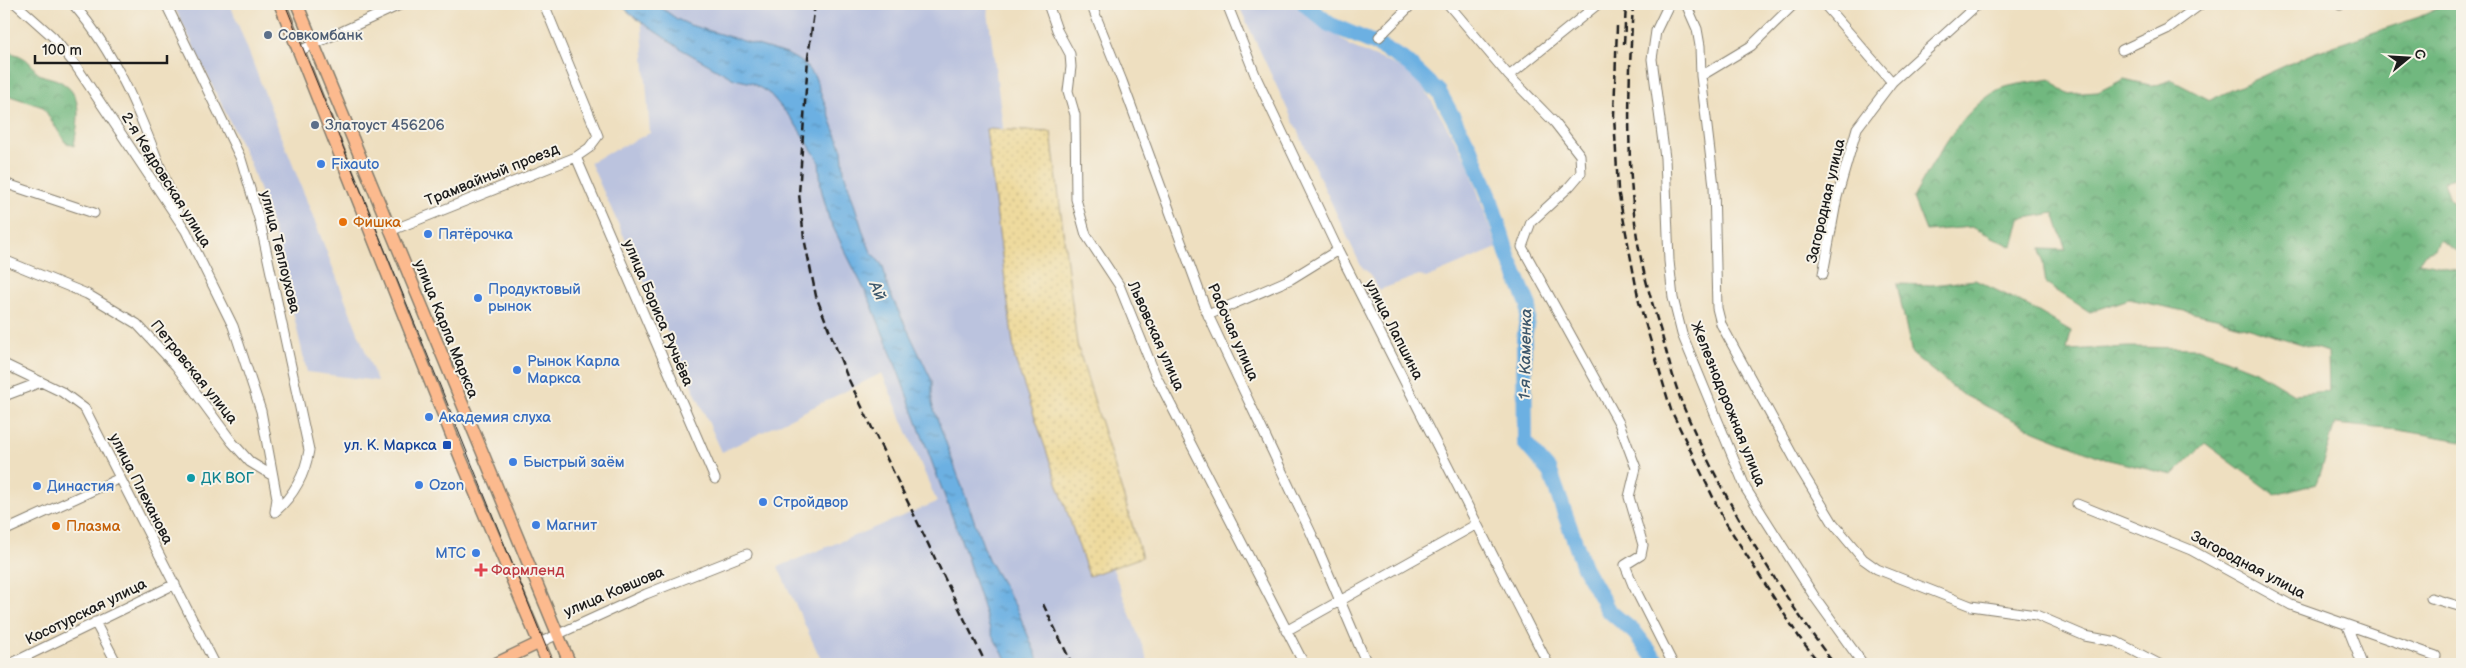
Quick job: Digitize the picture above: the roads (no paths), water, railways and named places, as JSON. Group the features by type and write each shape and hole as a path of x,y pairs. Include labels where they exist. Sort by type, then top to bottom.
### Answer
{"main road":[{"path":"280,4 461,459 548,664"},
{"name":"улица Карла Маркса","path":"297,4 570,664"},
{"name":"улица Ковшова","path":"495,664 538,643"}],"street":[{"name":"2-я Кедровская улица","path":"16,4 52,37 76,66 186,231 233,326 261,411 277,498 275,512"},
{"path":"72,4 94,28 113,58 186,231"},
{"name":"улица Теплоухова","path":"166,4 241,159 260,222 288,350 309,450 306,467 290,500 275,512"},
{"path":"299,51 402,4"},
{"name":"Трамвайный проезд","path":"390,231 576,157 590,148 598,136 544,4"},
{"name":"Львовская улица","path":"1048,4 1057,30 1070,54 1071,67 1068,91 1075,115 1076,199 1086,235 1119,285 1155,374 1304,664"},
{"name":"Рабочая улица","path":"1091,4 1122,81 1208,316 1341,602 1367,664"},
{"name":"улица Лапшина","path":"1227,4 1256,77 1338,250 1548,664"},
{"path":"1379,37 1412,4"},
{"path":"1448,4 1509,76 1555,123 1580,155 1581,173 1569,187 1531,222 1522,247 1602,390 1636,468 1629,497 1643,545 1641,555 1625,565 1633,585 1673,664"},
{"path":"1509,76 1598,4"},
{"name":"Железнодорожная улица","path":"1669,4 1656,31 1652,60 1665,158 1669,261 1673,298 1682,334 1746,489 1792,558 1814,596 1863,664"},
{"name":"Железнодорожная улица","path":"1686,4 1696,29 1700,46 1701,76 1714,186 1718,308 1721,324 1791,452 1833,522 1863,559 1877,569 1971,606 2036,615 2085,636 2117,642 2159,664"},
{"path":"1701,76 1751,46 1794,4"},
{"path":"1824,4 1892,82"},
{"name":"Загородная улица","path":"1823,274 1837,197 1857,128 1892,82 1978,4"},
{"path":"2122,50 2167,29 2201,4"},
{"name":"улица Бориса Ручьёва","path":"576,157 715,479"},
{"path":"4,183 94,213"},
{"path":"1208,316 1291,279 1338,250"},
{"name":"Петровская улица","path":"4,260 87,294 138,324 176,366 232,442 250,462 273,476"},
{"name":"улица Плеханова","path":"4,364 62,392 85,409 216,664"},
{"path":"4,396 41,382"},
{"path":"4,531 120,478"},
{"name":"Загородная улица","path":"2077,504 2191,550 2291,605 2346,626 2436,656"},
{"path":"1286,632 1477,524"},
{"name":"улица Ковшова","path":"538,643 646,594 747,554"},
{"name":"Косотурская улица","path":"10,664 175,584"},
{"path":"2431,598 2462,607"},
{"path":"95,622 116,664"},
{"path":"2346,626 2362,664"}],"water":[{"name":"Ай","path":"620,4 656,4 677,19 690,25 787,54 803,63 815,77 842,150 844,172 864,235 871,252 883,266 888,289 932,381 932,404 988,559 1016,607 1040,664 1009,664 992,635 964,548 896,366 870,301 829,219 821,188 819,161 794,122 770,94 752,83 734,79 681,49 634,17"}],"waterway":[{"name":"1-я Каменка","path":"1305,4 1329,24 1376,44 1407,62 1439,92 1472,152 1489,195 1509,259 1529,306 1524,339 1525,443 1550,472 1584,567 1608,610 1635,633 1659,664"}],"tram line":[{"path":"285,4 553,664"}],"railway":[{"path":"815,4 808,58 799,194 804,238 816,296 847,376 986,664"},
{"path":"1624,44 1626,4"},
{"path":"1633,4 1629,140 1632,195 1639,250 1645,278 1674,380 1699,442 1733,508 1791,603 1834,664"},
{"path":"1617,26 1614,115 1618,190 1639,302 1671,410 1724,520 1799,637 1820,664"},
{"path":"1043,604 1072,664"}],"place":[{"name":"Совкомбанк","path":"268,35"},
{"name":"Златоуст 456206","path":"315,125"},
{"name":"Fixauto","path":"321,164"},
{"name":"Фишка","path":"343,222"},
{"name":"Пятёрочка","path":"428,234"},
{"name":"Продуктовый рынок","path":"478,298"},
{"name":"Рынок Карла Маркса","path":"517,370"},
{"name":"Академия слуха","path":"429,417"},
{"name":"ул. К. Маркса","path":"447,445"},
{"name":"Быстрый заём","path":"513,462"},
{"name":"ДК ВОГ","path":"191,478"},
{"name":"Ozon","path":"419,485"},
{"name":"Династия","path":"37,486"},
{"name":"Стройдвор","path":"763,502"},
{"name":"Магнит","path":"536,525"},
{"name":"Плазма","path":"56,526"},
{"name":"МТС","path":"476,553"},
{"name":"Фармленд","path":"481,570"}]}
